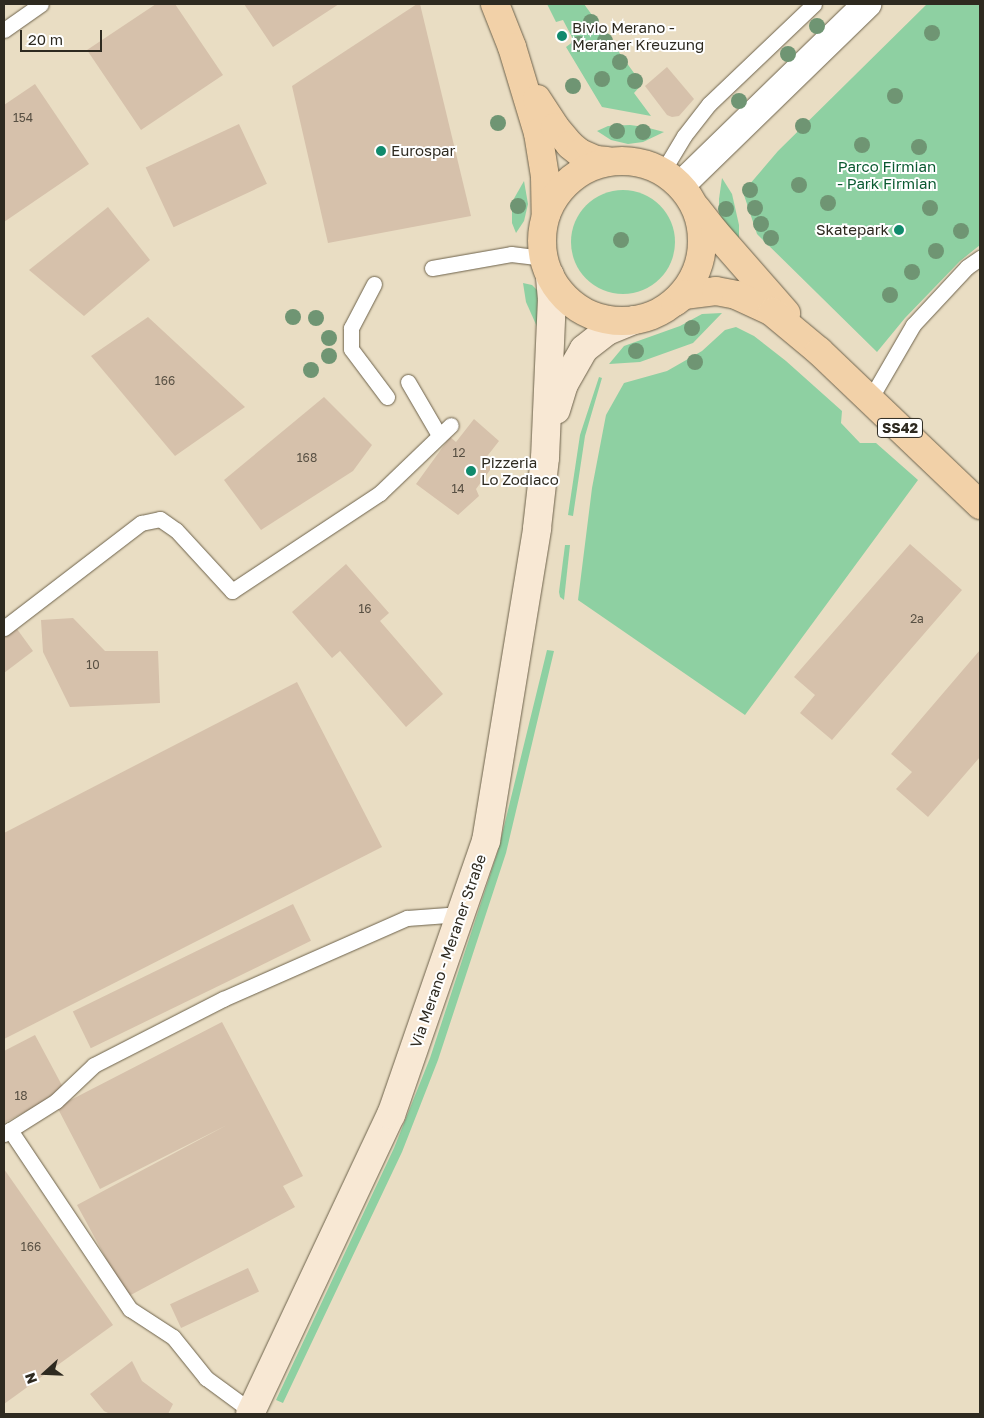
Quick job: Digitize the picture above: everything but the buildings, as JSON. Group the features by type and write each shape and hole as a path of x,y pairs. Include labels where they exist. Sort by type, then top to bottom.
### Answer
{"main road":[{"path":"495,4 512,47 538,133 545,176 546,215 542,236 547,266 566,296 587,313 610,320 634,320 649,317 674,302 693,280 702,254 699,217 672,178 646,163 626,160 596,160 580,153 555,127 512,47"},
{"path":"546,215 564,185 577,174 607,161"},
{"name":"SS42","path":"672,178 715,232 819,351 980,505"},
{"name":"Via Merano - Meraner Straße","path":"251,1413 391,1115 486,841 535,538 545,458 552,300 547,266"},
{"name":"SS42","path":"674,302 684,294 696,292 716,291 736,295 772,312 819,351"},
{"name":"Via Merano - Meraner Straße","path":"545,458 558,402 575,361 594,340 607,331 634,320"}],"street":[{"path":"672,178 868,4"}],"lane":[{"path":"4,30 40,4"},
{"path":"672,178 684,136 709,104 814,4"},
{"path":"432,268 511,254 547,266"},
{"path":"869,400 913,325 967,267 980,258"},
{"path":"374,284 351,328 351,348 387,397"},
{"path":"408,382 438,435"},
{"path":"4,628 141,523 160,519 176,530 232,591 380,493 450,425"},
{"path":"251,1413 206,1378 173,1337 130,1309 7,1132 56,1101 94,1065 223,999 407,918 461,914"}],"green space":[{"path":"547,4 584,4 642,84 634,93 651,116 602,107 566,47 574,41 563,20 556,22"},
{"name":"Parco Firmian - Park Firmian","path":"927,4 980,4 980,245 960,261 905,318 877,352 757,234 743,192 778,151"},
{"path":"630,125 664,132 643,142 628,144 611,140 597,131 608,126"},
{"path":"722,178 732,194 739,225 739,239 727,227 719,214"},
{"path":"524,181 528,204 524,221 516,233 512,223 512,202"},
{"path":"623,190 643,194 652,199 666,213 671,222 675,242 671,262 666,271 652,285 643,290 623,294 603,290 594,285 580,271 575,262 571,242 575,222 580,213 594,199 603,194"},
{"path":"523,283 532,285 542,295 538,329 526,302"},
{"path":"722,313 693,343 640,362 609,364 624,346 680,326 702,314"},
{"path":"736,327 754,336 786,361 842,411 841,423 860,443 876,443 918,480 745,715 578,600 592,488 606,415 624,383 667,371 702,351 725,330"},
{"path":"599,377 602,378 585,436 573,516 568,515 580,435"},
{"path":"565,545 570,545 564,600 560,597 559,592"},
{"path":"547,650 554,651 506,853 438,1060 402,1152 283,1403 276,1400 394,1148 430,1058 498,851"}],"place":[{"name":"Bivio Merano - Meraner Kreuzung","path":"562,36"},
{"name":"Eurospar","path":"381,151"},
{"name":"Skatepark","path":"899,230"},
{"name":"Pizzeria Lo Zodiaco","path":"471,471"}]}
